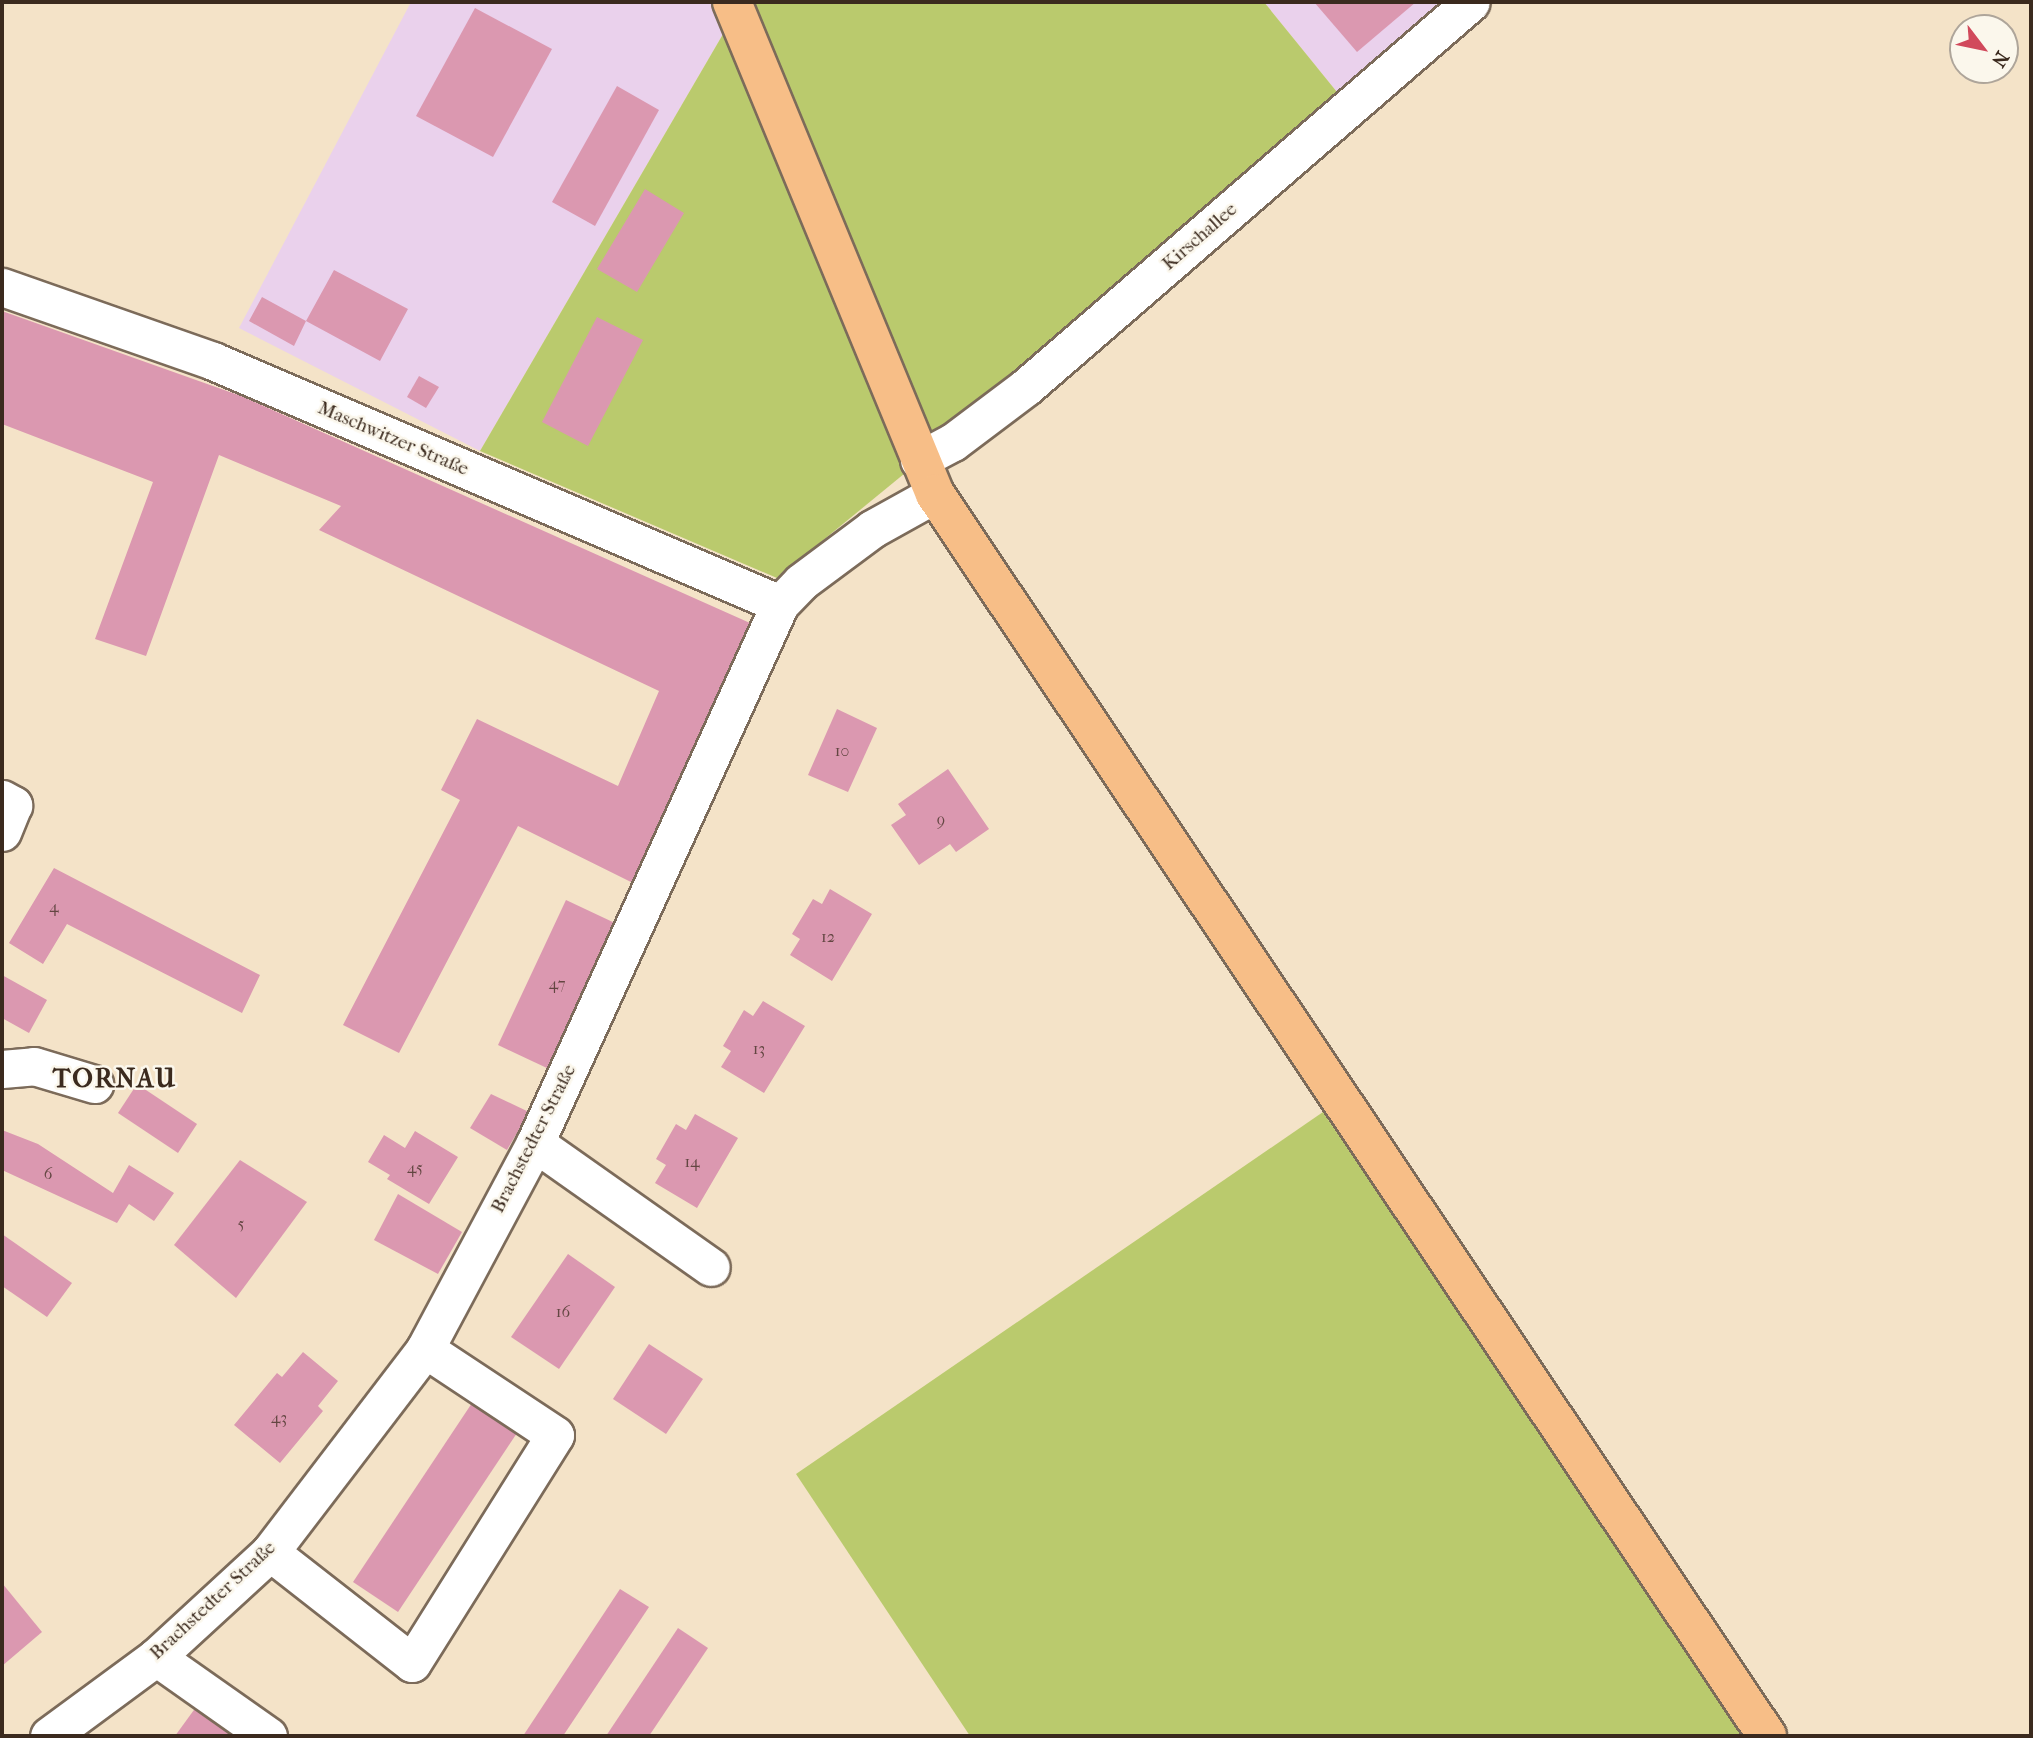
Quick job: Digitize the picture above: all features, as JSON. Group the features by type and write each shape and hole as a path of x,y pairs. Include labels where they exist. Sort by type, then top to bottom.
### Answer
{"main road":[{"path":"732,2 935,494 1767,1736"}],"street":[{"name":"Kirschallee","path":"919,460 953,442 1026,387 1471,2"},
{"name":"Maschwitzer Straße","path":"2,287 213,361 780,604"},
{"name":"Brachstedter Straße","path":"74,1731 270,1552 425,1349 535,1143 780,604 801,582 872,529 935,494"},
{"path":"2,799 13,805 2,832"},
{"path":"2,1069 34,1066 94,1084"},
{"path":"535,1143 711,1267"},
{"path":"270,1552 412,1663 555,1435 425,1349"},
{"path":"156,1657 268,1736"}],"shaded area":[{"path":"411,2 714,2 726,29 480,451 239,328"},
{"path":"1264,2 1453,2 1341,97"}],"green space":[{"path":"748,2 1264,2 1341,97 930,448"},
{"path":"726,29 910,469 777,578 480,451"},
{"path":"1323,1112 1744,1736 970,1736 796,1474"}],"building":[{"path":"1314,2 1416,2 1357,52"},
{"path":"475,8 552,49 493,157 416,116"},
{"path":"617,86 659,110 595,226 552,202"},
{"path":"645,189 684,213 637,292 597,269"},
{"path":"334,270 408,309 380,361 306,321"},
{"path":"262,297 306,321 294,346 249,321"},
{"path":"2,311 241,396 750,623 637,885 518,826 399,1053 343,1025 460,800 441,790 477,719 618,786 659,691 319,530 341,506 219,455 146,656 95,639 153,482 2,424"},
{"path":"597,317 643,340 588,446 542,422"},
{"path":"419,376 439,387 426,408 407,397"},
{"path":"837,709 877,728 848,792 808,775"},
{"path":"948,769 989,829 956,852 950,844 919,865 891,825 906,815 898,804"},
{"path":"54,868 260,975 242,1013 67,924 43,964 9,943"},
{"path":"830,889 872,914 832,981 790,955 800,939 792,934 813,899 822,904"},
{"path":"566,900 617,924 549,1069 498,1045"},
{"path":"2,975 47,1000 29,1033 2,1018"},
{"path":"763,1001 805,1026 764,1093 721,1067 731,1051 723,1046 744,1010 753,1016"},
{"path":"137,1084 197,1124 178,1153 118,1113"},
{"path":"491,1094 529,1112 507,1150 470,1128"},
{"path":"695,1114 738,1138 697,1208 655,1183 666,1165 656,1159 676,1124 686,1130"},
{"path":"2,1130 38,1144 113,1193 129,1165 174,1193 154,1221 129,1204 117,1223 2,1170"},
{"path":"415,1131 458,1157 429,1204 387,1179 390,1175 368,1162 384,1135 405,1148"},
{"path":"240,1160 307,1202 236,1298 174,1245"},
{"path":"398,1194 462,1232 438,1274 374,1240"},
{"path":"2,1234 72,1283 47,1317 2,1286"},
{"path":"568,1254 615,1287 559,1369 511,1337"},
{"path":"649,1344 703,1379 666,1434 613,1399"},
{"path":"303,1352 338,1381 318,1406 323,1411 280,1463 234,1425 277,1373 282,1377"},
{"path":"472,1403 517,1433 398,1612 353,1582"},
{"path":"2,1583 42,1632 2,1666"},
{"path":"620,1589 649,1607 563,1736 523,1736"},
{"path":"678,1628 708,1648 649,1736 606,1736"},
{"path":"199,1703 245,1736 175,1736"}],"district":[{"name":"TORNAU","path":"115,1079"}]}
